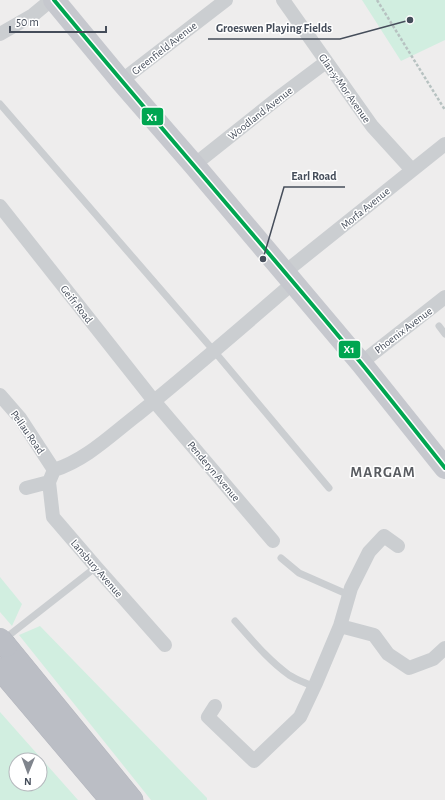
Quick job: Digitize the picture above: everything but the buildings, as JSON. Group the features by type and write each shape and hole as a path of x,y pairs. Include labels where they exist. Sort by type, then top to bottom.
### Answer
{"highway":[{"path":"2,643 132,800"},
{"path":"0,669 110,800"}],"main road":[{"path":"54,0 121,81 361,362 445,468"}],"street":[{"path":"0,34 33,15 51,0"},
{"name":"Greenfield Avenue","path":"121,81 226,0"},
{"name":"Glan-y-Mor Avenue","path":"284,0 372,126 412,170"},
{"name":"Woodland Avenue","path":"194,165 326,62"},
{"name":"Morfa Avenue","path":"26,488 51,476 88,454 154,401 214,351 289,278 412,170 445,144"},
{"name":"Geifr Road","path":"0,206 154,401"},
{"name":"Phoenix Avenue","path":"361,362 445,297"},
{"name":"Pellau Road","path":"0,395 20,418 51,476"},
{"name":"Penderyn Avenue","path":"154,401 273,541"},
{"name":"Lansbury Avenue","path":"51,476 53,517 165,645"},
{"path":"216,706 208,717 254,761 300,717 340,626 349,595 370,552 384,536 398,546"},
{"path":"340,626 374,635 388,654 409,668 433,659 445,648"}],"lane":[{"path":"0,104 214,351 329,488"},
{"path":"439,326 445,334"},
{"path":"281,558 299,573 349,595"},
{"path":"2,643 96,567"},
{"path":"235,621 265,655 298,680 314,687"}],"path":[{"path":"377,0 445,110"}],"green space":[{"path":"362,0 445,0 445,40 401,61"},
{"path":"0,577 22,604 12,626 0,612"},
{"path":"40,626 207,798 207,800 151,800 19,635"},
{"path":"0,712 35,752 8,752 8,792 48,792 48,766 78,800 0,800"}],"transit line":[{"name":"X1","path":"54,0 323,317 445,468"}],"place":[{"name":"Groeswen Playing Fields","path":"410,20"},
{"name":"Earl Road","path":"263,259"}],"district":[{"name":"MARGAM","path":"383,472"}]}
